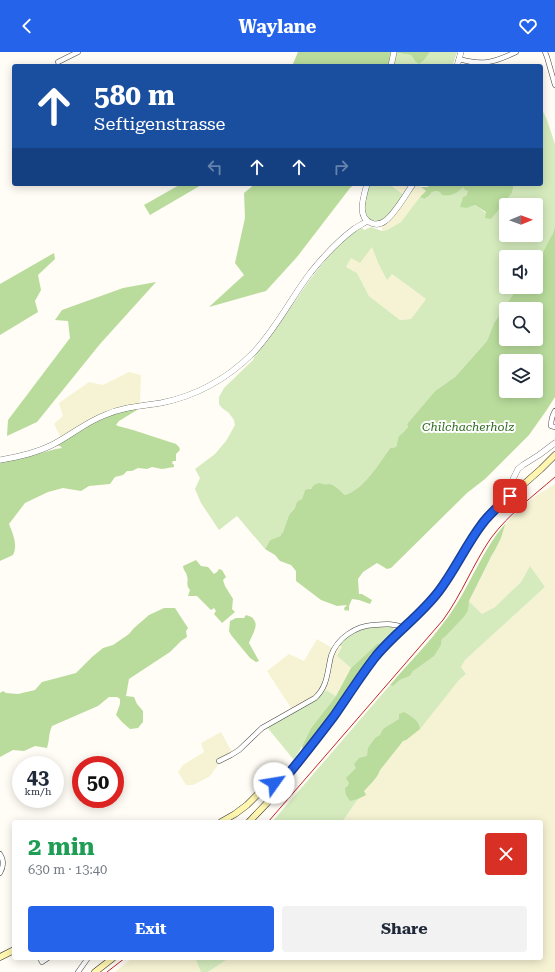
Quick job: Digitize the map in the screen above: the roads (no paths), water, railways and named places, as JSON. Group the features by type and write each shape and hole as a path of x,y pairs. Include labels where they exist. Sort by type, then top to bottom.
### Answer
{"main road":[{"path":"285,778 324,730 376,656 440,590 475,533 489,515 555,455"},
{"path":"224,820 247,805 268,782 274,781 280,776 285,778"},
{"path":"277,788 283,788 286,785 287,781 285,778"},
{"path":"274,781 277,788"},
{"path":"251,820 267,803 277,788"},
{"path":"0,957 12,951"},
{"path":"94,972 110,960"}],"street":[{"path":"58,62 78,52"},
{"path":"391,64 394,52"},
{"path":"458,64 461,52"},
{"path":"459,59 475,63 485,63 504,58 516,52"},
{"path":"545,52 555,85"},
{"path":"367,186 362,210 364,217 372,224 381,224 386,221 412,186"},
{"path":"0,460 46,448 91,420 107,414 126,408 177,399 198,391 223,378 239,366 260,345 323,258 355,228 367,221"},
{"path":"555,411 551,421 551,426 555,427"},
{"path":"489,515 496,505 511,491 513,479 518,469 555,444"},
{"path":"219,761 239,750 262,728 318,695 324,688 333,652 348,634 361,627 369,625 392,624 399,625 404,628"},
{"path":"0,854 3,862 0,873"},
{"path":"78,972 87,960"}],"railway":[{"path":"270,820 443,620 491,538 498,529 521,506 555,477"},
{"path":"107,972 122,960"}],"park label":[{"name":"Chilchacherholz","path":"468,427"}]}
